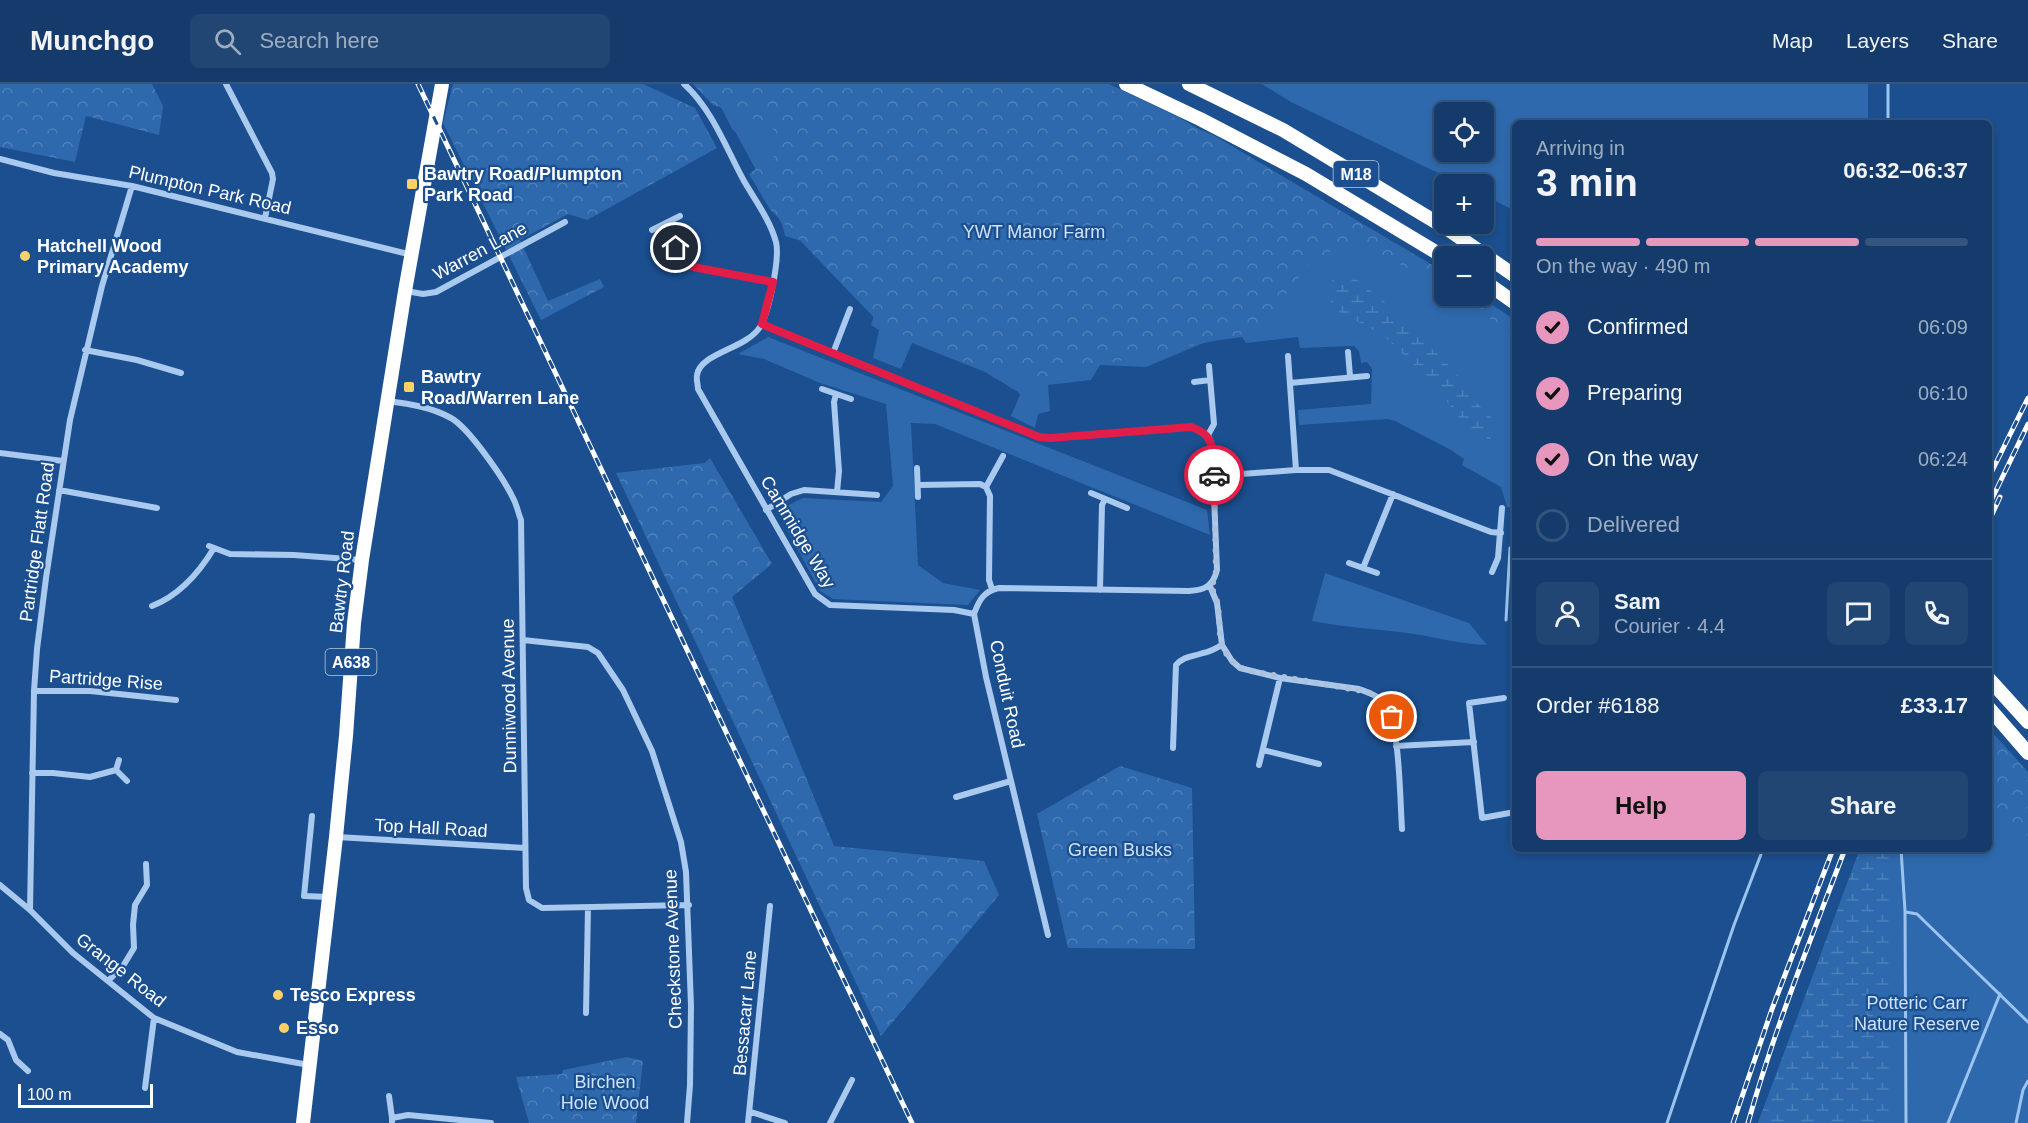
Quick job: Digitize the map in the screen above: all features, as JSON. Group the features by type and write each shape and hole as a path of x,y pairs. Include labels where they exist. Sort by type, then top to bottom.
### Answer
{"highway":[{"name":"Bawtry Road","path":"303,1123 336,837 354,623 362,560 441,84"},
{"name":"M18","path":"1126,84 1306,174 1434,250"},
{"name":"M18","path":"1189,84 1283,130 1449,230 1512,274"},
{"path":"1494,288 1512,301"},
{"path":"1992,682 2028,722"},
{"path":"1992,712 2028,753"}],"street":[{"path":"226,84 272,173 273,179 265,219"},
{"path":"684,84 706,112 772,230 778,255 762,324 1039,437 1191,427 1208,435 1212,446 1214,476 1216,570 1215,580 1210,586 1189,591 992,589 984,594 974,614"},
{"name":"Plumpton Park Road","path":"0,159 54,173 132,186 412,255"},
{"name":"Partridge Flatt Road","path":"30,910 34,691 37,649 63,461 85,350 132,186"},
{"path":"652,231 680,216"},
{"name":"Warren Lane","path":"405,291 423,294 436,292 565,222"},
{"path":"664,224 685,261 693,267 773,282"},
{"path":"833,353 850,309"},
{"name":"Cammidge Way","path":"762,324 746,341 702,364 697,374 698,389 816,594 830,605 954,610 974,614"},
{"path":"85,350 137,360 181,373"},
{"path":"1348,352 1350,376"},
{"path":"1287,356 1296,470"},
{"path":"1208,435 1214,424 1209,366"},
{"path":"1290,383 1367,376"},
{"path":"1194,382 1210,380"},
{"path":"822,389 851,399"},
{"path":"836,394 834,402 839,471 837,492"},
{"name":"Dunniwood Avenue","path":"387,401 434,409 454,419 494,468 514,500 521,520 525,888 529,900 542,908 689,905"},
{"path":"0,453 63,461"},
{"path":"986,487 1003,456"},
{"path":"916,468 918,498"},
{"path":"1214,476 1329,470 1491,532 1501,533"},
{"path":"918,485 980,484 986,487 990,496 989,580 992,589"},
{"path":"59,490 157,507"},
{"path":"766,510 790,494 804,490 877,495"},
{"path":"1091,493 1127,508"},
{"path":"1363,568 1393,494"},
{"path":"1100,590 1102,506 1105,499"},
{"path":"1492,572 1498,558 1502,508"},
{"path":"152,606 171,598 192,579 204,565 211,547 230,554 294,555 362,560"},
{"path":"1349,563 1377,573"},
{"path":"1210,586 1217,603 1222,645 1232,661 1240,668 1280,678 1359,689 1383,701 1389,710 1396,746 1402,829"},
{"name":"Conduit Road","path":"974,614 986,677 1048,935"},
{"name":"Checkstone Avenue","path":"523,640 588,647 598,653 623,690 652,752 681,842 686,872 689,905 691,1050 687,1123"},
{"path":"1173,748 1176,665 1180,660 1222,645"},
{"path":"1259,765 1280,678"},
{"name":"Partridge Rise","path":"34,691 90,691 176,700"},
{"path":"1504,698 1469,703 1482,818 1512,813"},
{"path":"1396,746 1474,742"},
{"path":"1263,750 1319,764"},
{"path":"116,770 119,760"},
{"path":"32,773 90,777 116,770"},
{"path":"116,770 127,781"},
{"path":"956,797 1011,781"},
{"path":"312,816 304,896 329,897"},
{"name":"Top Hall Road","path":"336,837 525,848"},
{"path":"108,981 123,966 134,948 135,905 147,885 146,864"},
{"name":"Grange Road","path":"0,885 30,910 73,953 154,1018 237,1052 310,1065"},
{"name":"Bessacarr Lane","path":"748,1123 751,1112 770,906"},
{"path":"586,1013 588,908"},
{"path":"145,1088 154,1018"},
{"path":"0,1034 8,1040 16,1060 28,1071"},
{"path":"830,1123 852,1080"},
{"path":"389,1096 392,1121 408,1115 491,1123"},
{"path":"751,1112 785,1123"}],"green space":[{"path":"0,84 152,84 163,106 159,135 86,116 75,162 0,147"},
{"path":"453,84 643,84 695,108 717,148 587,220 568,214 520,240 548,301 600,279 604,287 541,320 443,123"},
{"name":"YWT Manor Farm","path":"693,84 1097,84 1215,136 1434,266 1434,282 1353,240 1312,261 1260,323 1241,335 1044,377 967,363 881,325 769,208 749,174 783,149 771,125 713,105"},
{"name":"YWT Manor Farm","path":"699,84 1109,84 1180,118 1328,205 1434,279 1434,306 1472,306 1512,333 1512,508 1507,507 1501,487 1462,465 1464,459 1395,421 1388,419 1299,425 1298,410 1371,404 1372,369 1367,362 1361,363 1359,351 1354,346 1300,348 1298,337 1246,343 1242,337 1206,342 1146,367 1100,365 1091,380 1048,385 1050,411 1038,414 1035,428 1011,416 1020,395 1018,392 985,372 912,343 901,369 873,358 879,330 871,325 874,315 808,243 785,236 782,224 759,184 757,172 718,101"},
{"path":"1262,84 1868,84 1868,120 1512,120 1512,209 1494,200 1494,174 1440,174 1291,102"},
{"path":"1339,273 1359,281 1390,306 1465,382 1475,401 1495,421 1489,444 1462,421 1430,380 1383,335 1334,309 1325,288"},
{"path":"1471,306 1494,306 1512,318 1512,333"},
{"path":"768,337 1207,510 1210,535 935,424 911,423 918,565 943,583 980,590 968,605 833,599 820,591 777,511 803,498 881,502 893,486 886,404 820,383 764,359 738,354"},
{"path":"710,458 772,564 732,597 834,846 984,861 999,895 881,1036 616,473 705,463"},
{"path":"1325,573 1469,623 1487,645 1312,621"},
{"name":"Potteric Carr Nature Reserve","path":"1992,732 2028,772 2028,1123 1758,1123 1859,852 1992,852"},
{"path":"1992,732 2028,772 2028,844 1992,801"},
{"name":"Green Busks","path":"1120,766 1192,788 1195,949 1068,948 1037,814"},
{"path":"1859,852 1889,852 1891,1123 1758,1123"},
{"name":"Birchen Hole Wood","path":"627,1057 643,1061 636,1123 529,1123 516,1077 562,1074 563,1070"}],"waterway":[{"path":"1888,84 1888,120"},
{"path":"1506,620 1510,548"},
{"path":"1667,1123 1734,925 1762,852"},
{"path":"1901,852 1905,911 1906,1123"},
{"path":"1906,912 1917,914 2028,1022"},
{"path":"1948,1123 2000,994"},
{"path":"2016,1123 2023,1090 2028,1081"}],"railway":[{"path":"418,84 912,1123"},
{"path":"1992,471 2028,398"},
{"path":"1992,499 2028,424"},
{"path":"1992,514 2000,497"},
{"path":"1733,1123 1772,1009 1832,852"},
{"path":"1748,1123 1781,1019 1844,852"}],"way so far":[{"path":"1214,475 1216,570 1215,580 1210,586 1216,597 1222,645 1228,656 1236,665 1245,670 1368,692 1383,701 1392,717"}],"place":[{"name":"Bawtry Road/Plumpton Park Road","path":"412,184"},
{"name":"Hatchell Wood Primary Academy","path":"25,256"},
{"name":"Bawtry Road/Warren Lane","path":"409,387"},
{"name":"Tesco Express","path":"278,995"},
{"name":"Esso","path":"284,1028"}],"route":[{"path":"676,248 685,261 693,267 773,282 762,324 771,328 1039,437 1191,427 1208,435 1212,446 1214,475"}]}
